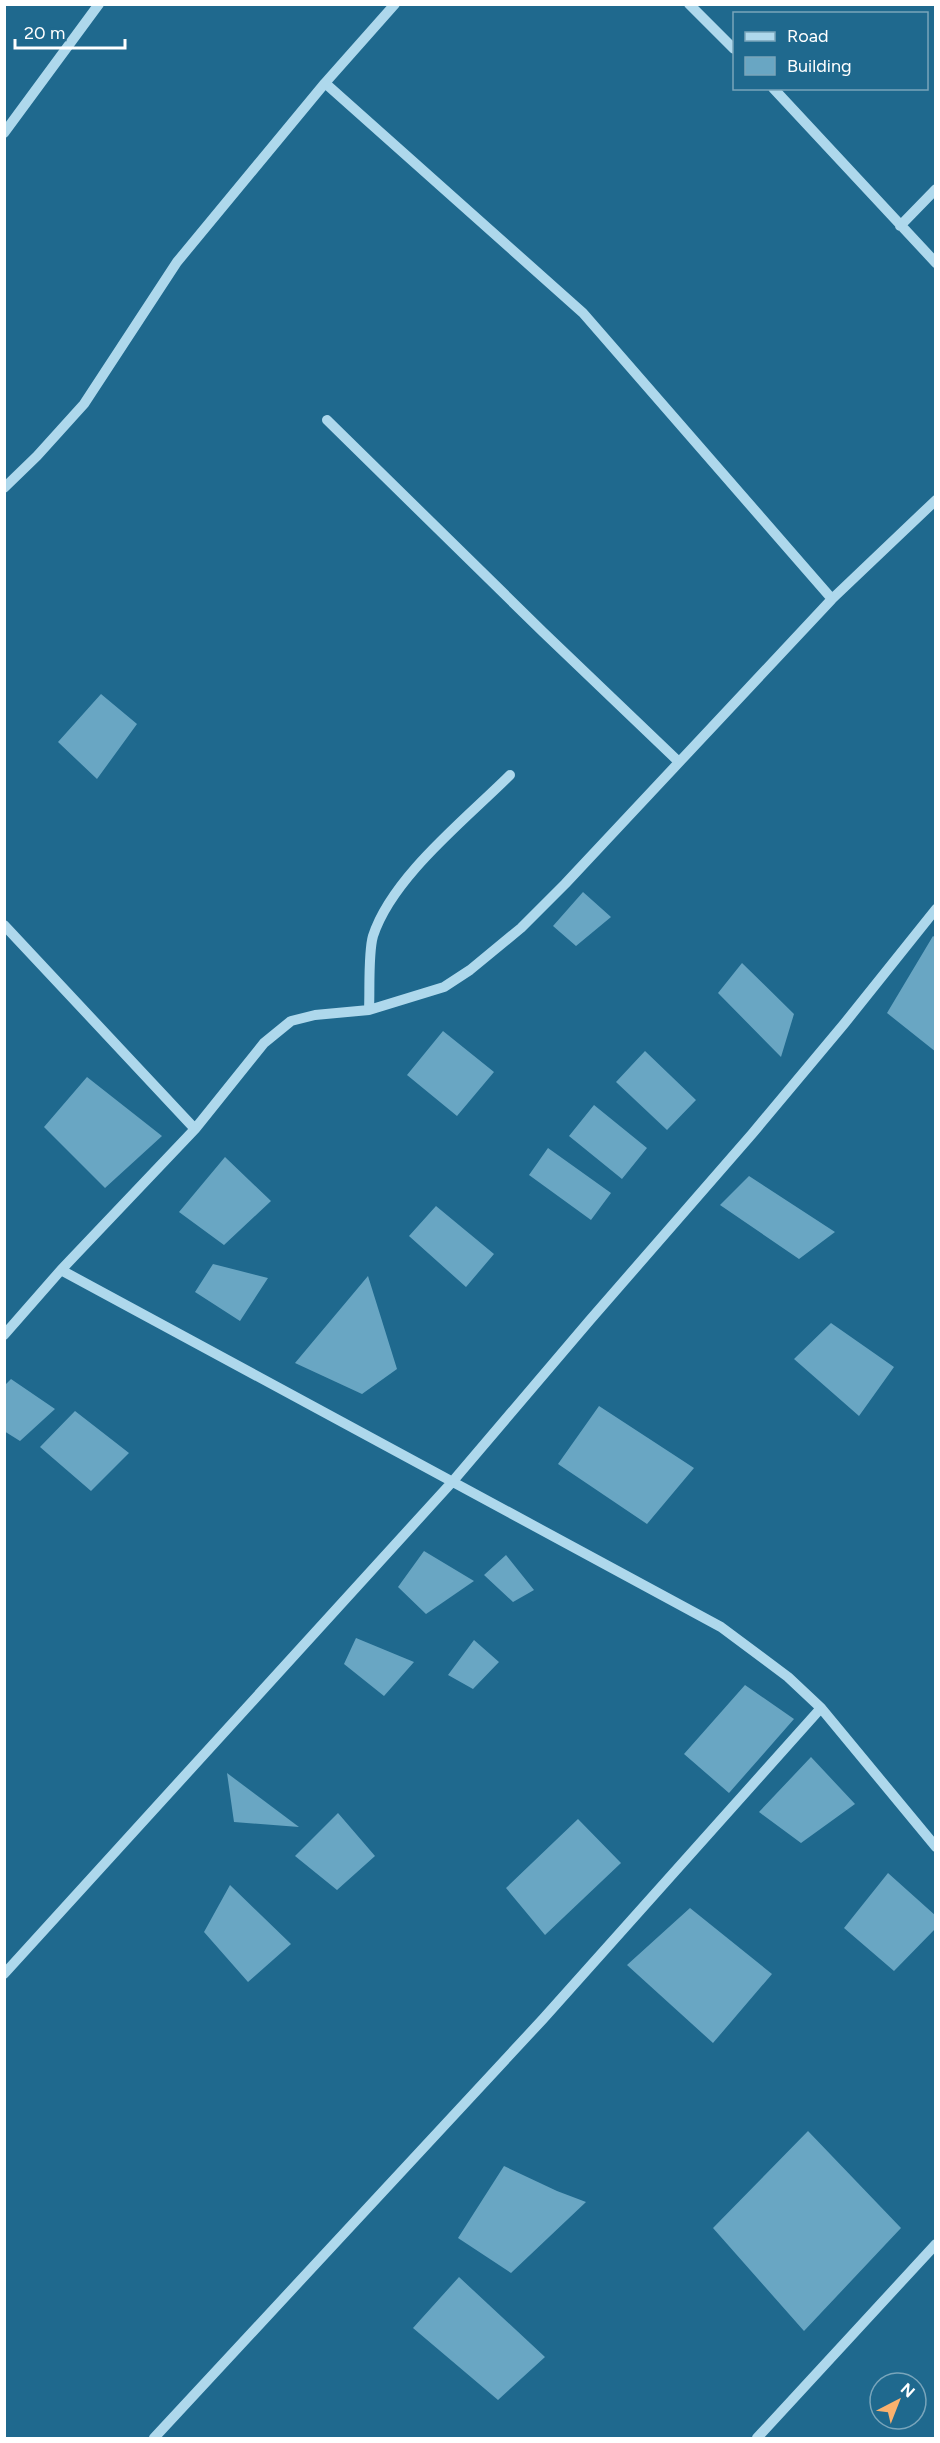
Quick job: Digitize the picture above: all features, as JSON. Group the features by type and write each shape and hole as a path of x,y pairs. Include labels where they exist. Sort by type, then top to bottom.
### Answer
{"street":[{"path":"4,133 99,4"},
{"path":"4,488 37,456 84,404 177,262 325,83 395,4"},
{"path":"689,4 733,47"},
{"path":"325,83 583,313 832,600"},
{"path":"775,90 936,263"},
{"path":"900,226 936,189"},
{"path":"327,420 679,762"},
{"path":"4,1335 61,1270 195,1129 264,1043 291,1021 315,1015 369,1010 444,987 470,970 528,921 832,600 936,500"},
{"path":"369,1010 372,938 394,895 411,872 510,776"},
{"path":"4,1974 453,1481 752,1134 936,909"},
{"path":"4,925 195,1129"},
{"path":"61,1270 721,1628 788,1677 821,1708 936,1847"},
{"path":"154,2439 543,2019 821,1708"},
{"path":"756,2439 936,2244"}],"building":[{"path":"101,694 137,724 97,779 58,742"},
{"path":"583,892 611,917 576,946 553,926"},
{"path":"933,936 936,938 936,1052 887,1013"},
{"path":"742,963 794,1014 781,1057 718,993"},
{"path":"443,1031 494,1072 457,1116 407,1075"},
{"path":"645,1051 696,1100 667,1130 616,1082"},
{"path":"87,1077 162,1136 105,1188 44,1127"},
{"path":"594,1105 647,1148 622,1179 569,1136"},
{"path":"548,1148 611,1193 591,1220 529,1175"},
{"path":"225,1157 271,1201 224,1245 179,1212"},
{"path":"749,1176 835,1232 799,1259 720,1205"},
{"path":"436,1206 494,1254 466,1287 409,1236"},
{"path":"213,1264 268,1278 240,1321 195,1292"},
{"path":"368,1276 397,1369 362,1394 295,1363"},
{"path":"831,1323 894,1367 859,1416 794,1359"},
{"path":"11,1379 55,1409 20,1441 4,1431 4,1386"},
{"path":"599,1406 694,1468 647,1524 558,1464"},
{"path":"75,1411 129,1453 91,1491 40,1447"},
{"path":"424,1551 474,1581 426,1614 398,1587"},
{"path":"506,1555 534,1590 513,1602 484,1575"},
{"path":"356,1638 414,1662 384,1696 344,1664"},
{"path":"474,1640 499,1662 473,1689 448,1675"},
{"path":"745,1685 794,1719 729,1793 684,1754"},
{"path":"811,1757 855,1804 801,1843 759,1812"},
{"path":"227,1773 299,1827 234,1822"},
{"path":"338,1813 375,1856 337,1890 295,1856"},
{"path":"578,1819 621,1863 545,1935 506,1888"},
{"path":"888,1873 936,1916 936,1928 894,1971 844,1928"},
{"path":"230,1885 291,1944 248,1982 204,1932"},
{"path":"690,1908 772,1974 713,2043 627,1965"},
{"path":"808,2131 901,2228 804,2331 713,2228"},
{"path":"504,2166 586,2202 511,2273 458,2238"},
{"path":"459,2277 545,2357 498,2400 413,2328"}]}
